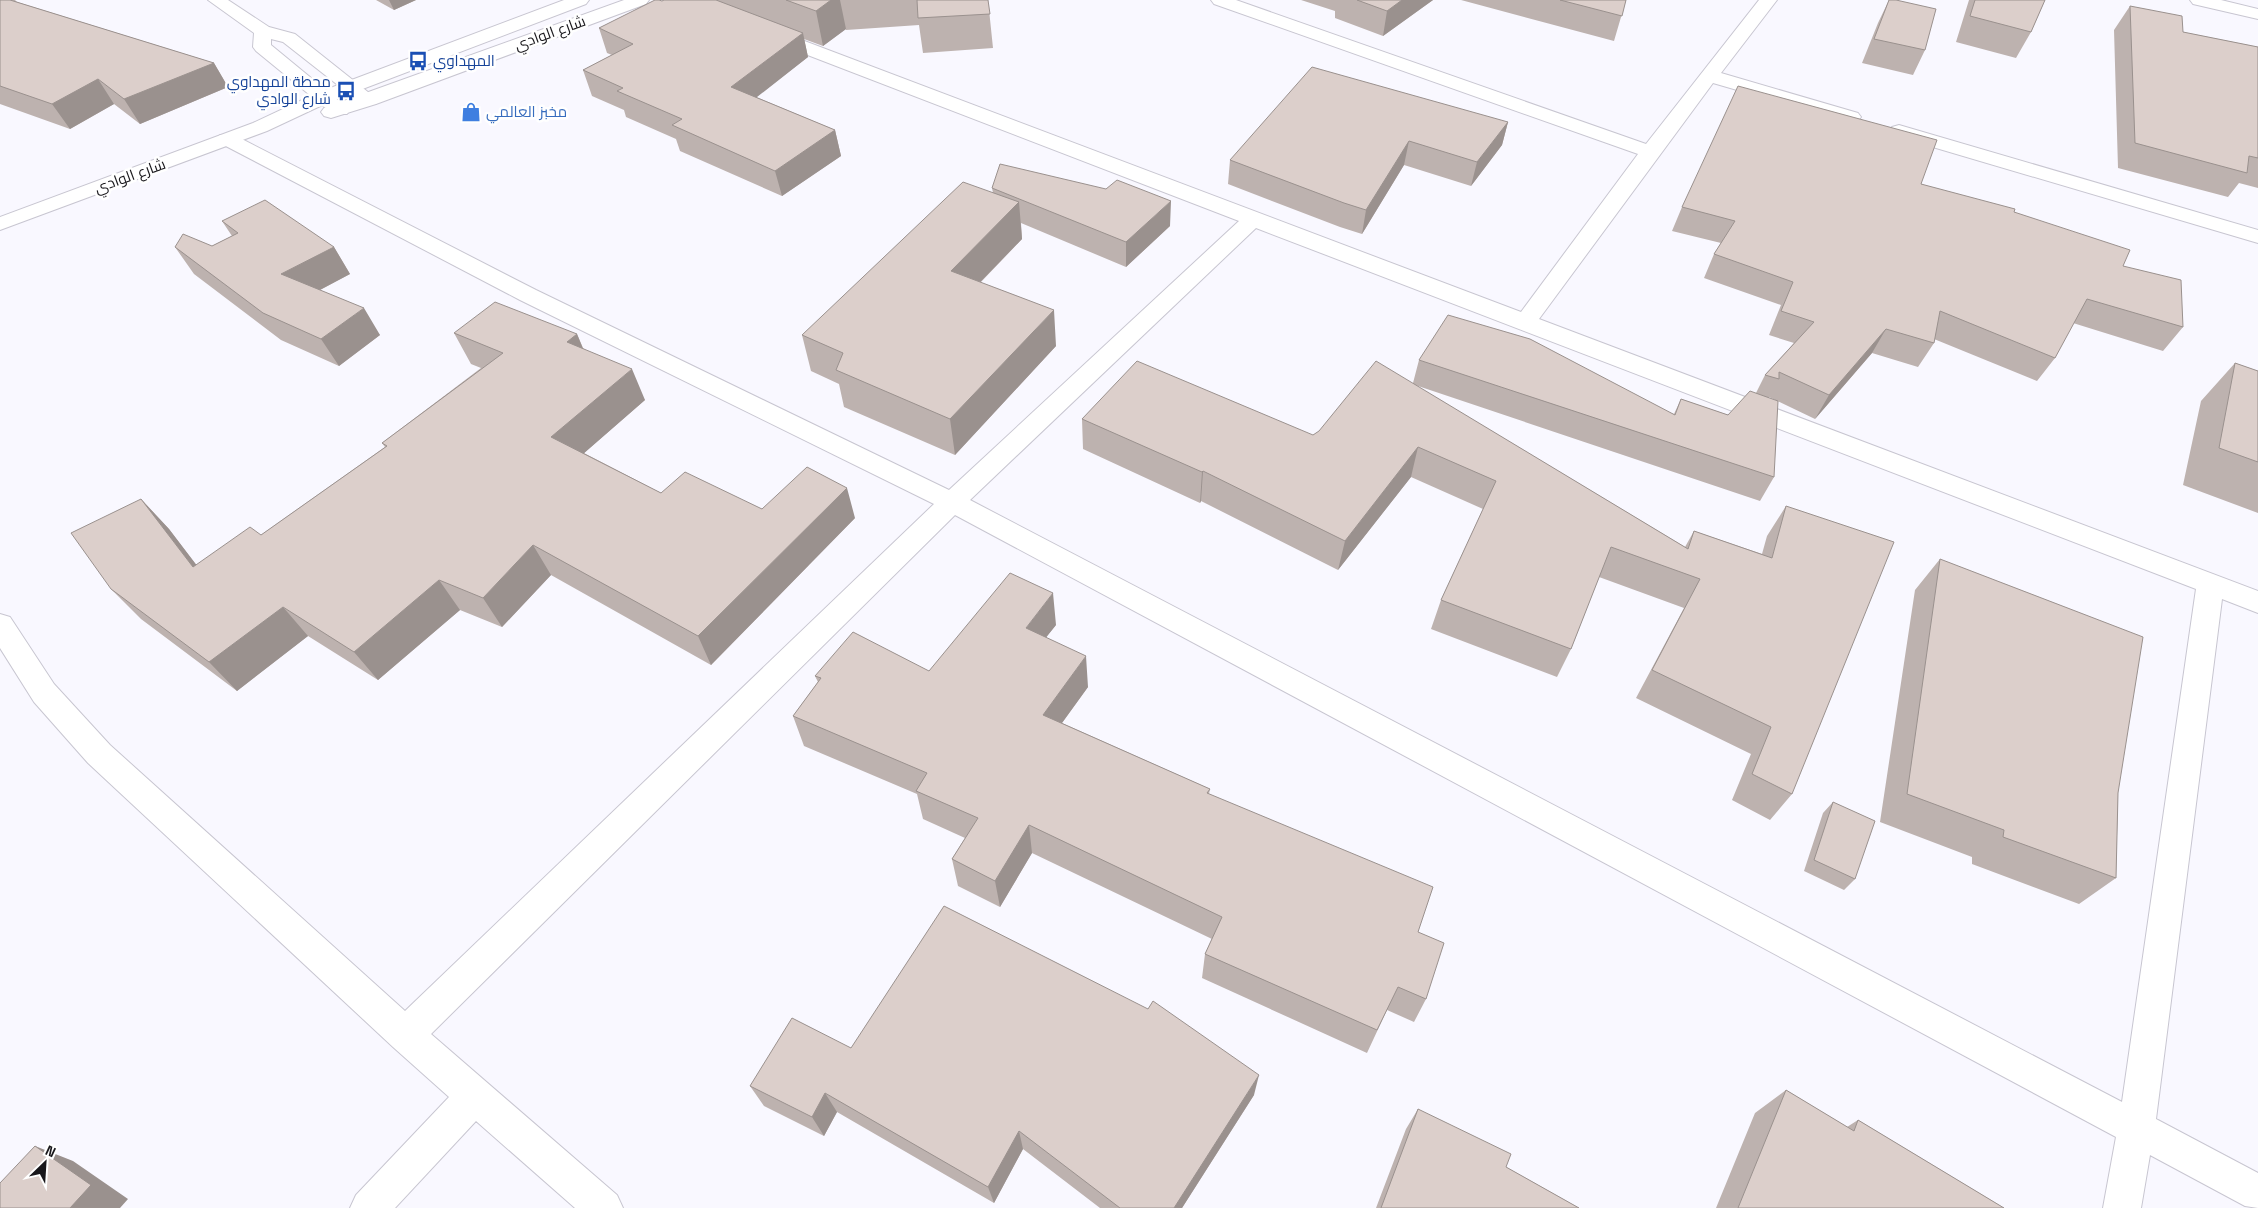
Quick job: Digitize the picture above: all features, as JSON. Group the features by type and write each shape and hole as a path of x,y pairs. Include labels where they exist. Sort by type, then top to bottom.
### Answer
{"street":[{"path":"217,0 263,31 289,38 369,100"},
{"name":"شارع الوادي","path":"0,224 260,127 324,97 580,0"},
{"name":"شارع الوادي","path":"260,127 340,110 640,0"},
{"path":"1220,0 1650,152"},
{"path":"1524,322 1650,152 1711,76 1768,0"},
{"path":"2199,0 2258,14"},
{"path":"755,29 2258,602"},
{"path":"263,31 262,47 340,110"},
{"path":"1711,76 2258,237"},
{"path":"227,139 528,296 952,502 2258,1193"},
{"path":"405,1035 952,502 1254,218"},
{"path":"2122,1208 2136,1129 2210,584"},
{"path":"0,624 44,693 99,754 405,1035 604,1208"},
{"path":"369,1208 476,1095"}],"building":[{"path":"0,0 10,0 214,63 124,99 98,79 52,104 0,86"},
{"path":"655,0 716,0 803,33 731,87 835,130 775,171 672,125 682,119 617,91 623,88 583,70 633,44 599,28"},
{"path":"786,0 831,0 816,11"},
{"path":"917,0 988,0 990,14 918,18"},
{"path":"1357,0 1402,0 1387,11"},
{"path":"1560,0 1626,0 1622,16"},
{"path":"1889,0 1936,9 1925,50 1874,39"},
{"path":"1975,0 2045,0 2031,32 1970,16"},
{"path":"2130,6 2182,16 2183,32 2258,47 2258,158 2249,156 2247,173 2135,143"},
{"path":"1312,67 1508,122 1477,162 1409,141 1366,210 1230,160"},
{"path":"1738,86 1937,140 1921,184 2015,209 2014,212 2130,250 2123,266 2181,280 2183,327 2087,299 2055,358 1940,311 1934,343 1886,329 1829,395 1779,372 1779,379 1765,375 1814,322 1781,311 1793,282 1714,254 1735,221 1682,207"},
{"path":"1000,164 1106,189 1117,180 1171,201 1126,242 992,188"},
{"path":"963,182 1019,202 951,271 1054,310 950,419 836,370 843,353 802,335"},
{"path":"265,200 334,247 281,274 364,308 321,339 263,313 175,247 183,234 212,246 238,233 222,221"},
{"path":"495,302 577,334 567,342 632,369 551,437 661,493 685,472 762,509 807,467 847,488 698,636 533,545 483,598 439,580 354,652 283,607 209,662 111,589 71,533 141,499 193,567 250,527 261,535 387,446 382,443 503,353 454,333"},
{"path":"1448,315 1530,339 1675,415 1681,399 1728,415 1750,391 1778,401 1774,477 1419,360"},
{"path":"1137,361 1313,435 1319,431 1376,361 1688,549 1694,531 1772,558 1786,506 1894,542 1792,794 1752,774 1771,727 1652,670 1700,579 1611,547 1571,649 1441,600 1496,481 1418,447 1345,541 1203,471 1082,419"},
{"path":"2235,363 2258,371 2258,462 2219,448"},
{"path":"1940,559 2143,637 2118,793 2116,878 2003,837 2004,830 1907,794"},
{"path":"1010,573 1053,593 1026,628 1086,656 1043,715 1210,789 1207,793 1433,887 1418,932 1444,943 1426,999 1398,987 1377,1030 1205,954 1222,917 1029,825 995,881 952,859 978,818 916,791 927,773 793,716 821,678 815,676 853,632 929,671"},
{"path":"1833,802 1875,821 1855,879 1814,860"},
{"path":"944,906 1148,1009 1153,1001 1259,1075 1174,1208 1120,1208 1019,1131 988,1187 825,1093 812,1117 750,1086 792,1018 851,1048"},
{"path":"1786,1090 1854,1131 1858,1120 2004,1208 1738,1208"},
{"path":"1418,1109 1511,1154 1506,1167 1579,1208 1381,1208"},
{"path":"35,1146 91,1185 70,1208 0,1208 0,1183"}],"place":[{"name":"المهداوي","path":"418,61"},
{"name":"محطة المهداوي شارع الوادي","path":"346,91"},
{"name":"مخبز العالمي","path":"471,112"}]}
